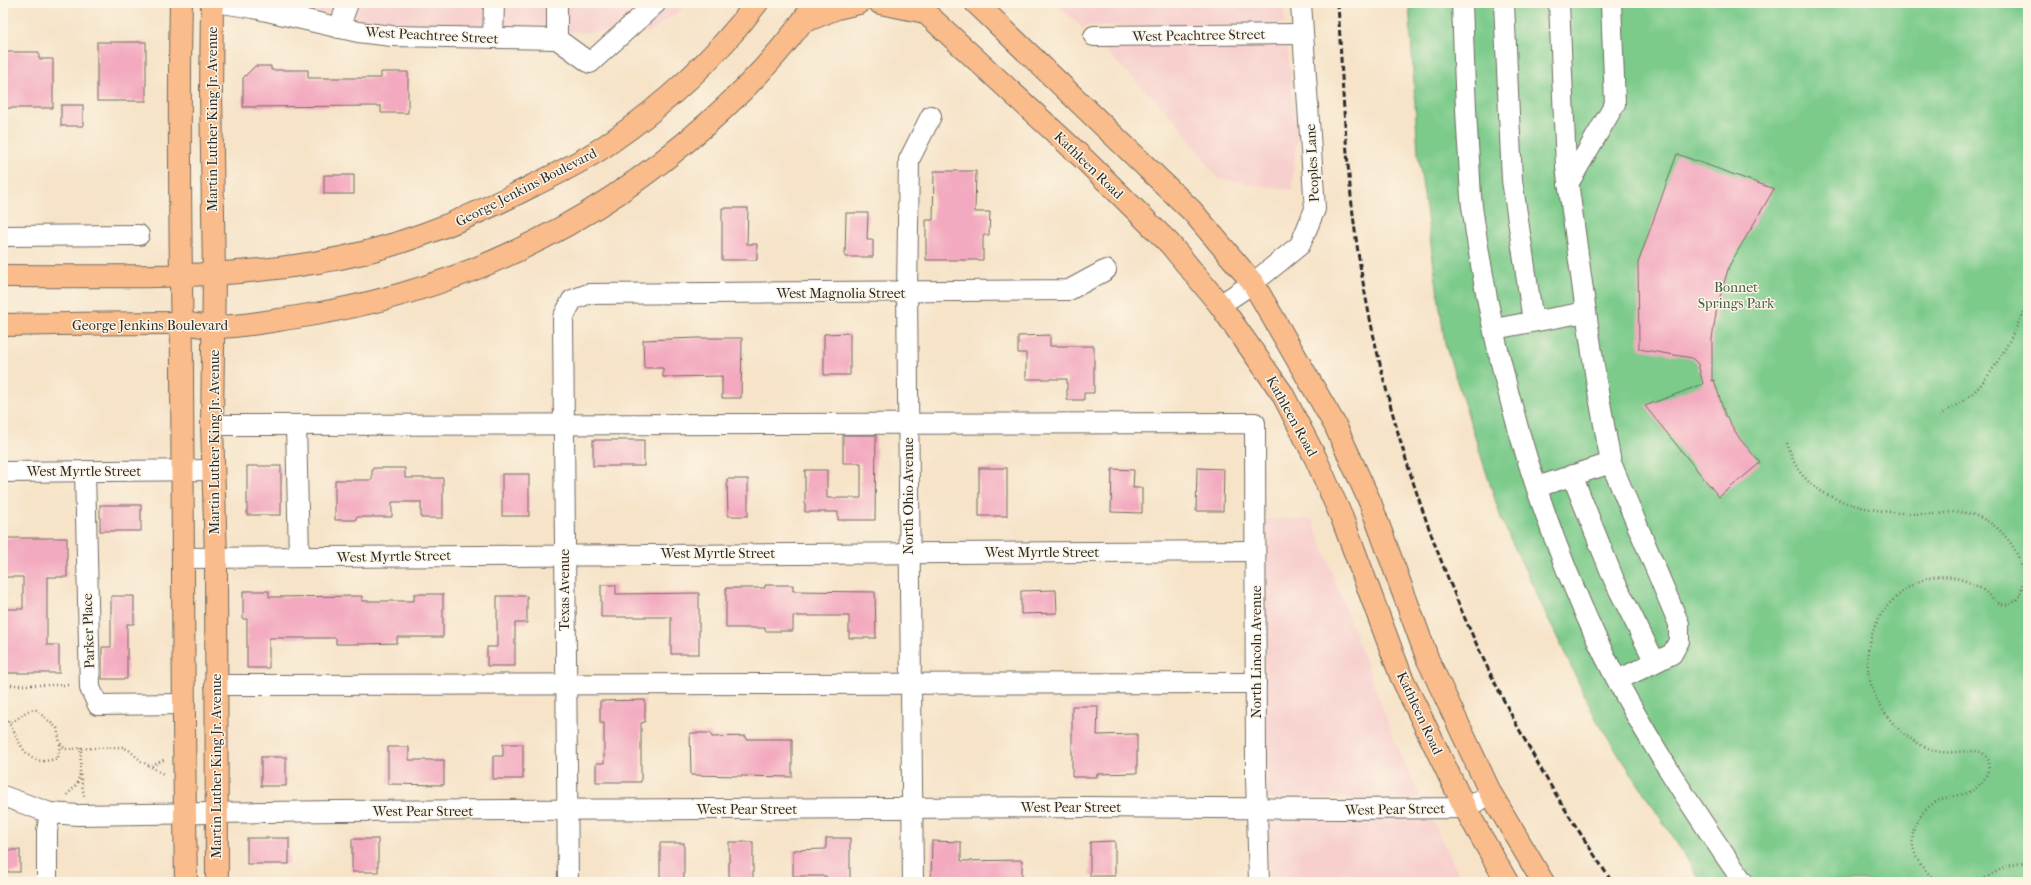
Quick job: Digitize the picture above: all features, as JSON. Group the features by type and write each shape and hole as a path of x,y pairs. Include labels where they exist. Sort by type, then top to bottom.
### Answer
{"main road":[{"path":"181,3 178,97 182,276 182,558 186,882"},
{"name":"Martin Luther King Jr. Avenue","path":"212,3 211,91 214,274 212,426 216,558 215,813 217,882"},
{"name":"George Jenkins Boulevard","path":"3,276 182,276 259,270 315,263 372,250 437,231 491,208 607,145 656,108 705,61 756,3"},
{"name":"George Jenkins Boulevard","path":"3,325 182,323 214,327 332,312 394,298 459,277 515,253 570,225 630,187 684,144 732,102 803,22 815,3"},
{"path":"803,22 837,8 859,3"},
{"path":"880,3 920,8"},
{"path":"976,3 1192,212 1253,283 1335,425 1370,502 1428,660 1491,794 1543,882"},
{"name":"Kathleen Road","path":"920,8 1085,160 1170,244 1220,305 1282,393 1316,459 1342,518 1401,676 1465,808 1507,882"}],"street":[{"name":"West Peachtree Street","path":"222,3 254,8 339,28 392,36 557,40"},
{"path":"339,28 348,3"},
{"path":"493,38 494,3"},
{"path":"557,3 557,40 590,63 656,3"},
{"name":"Peoples Lane","path":"1220,305 1253,283 1300,245 1315,209 1301,3"},
{"path":"1462,3 1464,104 1472,203 1494,329 1514,409 1537,487 1549,524 1597,640 1618,680 1680,788 1743,882"},
{"path":"1504,3 1512,180 1533,321"},
{"path":"1559,3 1566,167 1597,386 1611,463 1679,624 1679,641 1672,654 1618,680"},
{"path":"1568,184 1615,104 1611,3"},
{"name":"West Peachtree Street","path":"1094,36 1303,34"},
{"name":"North Ohio Avenue","path":"913,882 907,292 909,160 930,116"},
{"path":"3,236 139,235"},
{"name":"West Magnolia Street","path":"572,300 588,294 1069,290 1106,270"},
{"name":"Texas Avenue","path":"568,882 564,684 563,318 572,300"},
{"path":"1494,329 1586,312"},
{"path":"212,426 908,423"},
{"name":"North Lincoln Avenue","path":"908,423 1255,423 1256,683 1259,882"},
{"path":"296,425 299,557"},
{"path":"1537,487 1611,463"},
{"name":"West Myrtle Street","path":"3,472 182,472 213,470"},
{"name":"Parker Place","path":"85,471 90,684 98,705 183,704"},
{"path":"1572,475 1614,580 1655,662"},
{"name":"West Myrtle Street","path":"182,558 564,554 1255,551"},
{"path":"216,685 1256,683"},
{"name":"West Pear Street","path":"3,796 50,813 78,815 1093,807 1258,809 1465,808 1491,794"},
{"path":"47,882 47,831 50,813"}],"path":[{"path":"1939,416 1968,397 1979,386 1998,360 2028,304"},
{"path":"1787,443 1790,454 1804,478 1815,487 1831,496 1847,503 1873,509 1917,513 1957,512 1975,516 1994,526 2006,536 2018,557 2023,579 2019,598 2014,603 2008,605 1999,603 1979,588 1957,577 1948,575 1932,576 1916,583 1890,602 1875,626 1869,643 1867,660 1869,677 1873,692 1889,720 1919,744 1936,751 1951,753 1980,752 1987,756 1989,762 1989,770 1979,786 1970,793 1932,803 1916,822 1913,834 1913,848 1917,860 1924,870 1939,882"},
{"path":"3,686 90,684"},
{"path":"3,720 13,721 26,711 31,709 36,710 57,728 60,743 58,758 50,760 32,758 19,744 7,721"},
{"path":"60,743 66,749 82,747 122,747 129,750 168,778"},
{"path":"68,795 77,784 80,773 82,747"},
{"path":"151,766 168,756"},
{"path":"80,773 84,796"},
{"path":"1978,882 2007,866 2028,862"}],"shaded area":[{"path":"277,3 690,3 650,32 563,32 393,26 359,22"},
{"path":"1055,3 1283,3 1285,24 1085,26 1085,30"},
{"path":"1287,44 1297,135 1293,190 1218,179 1175,120 1101,46"},
{"path":"1264,519 1312,519 1400,754 1421,798 1267,799"},
{"path":"1431,818 1462,882 1268,882 1267,819"}],"green space":[{"name":"Bonnet Springs Park","path":"1409,3 2028,3 2028,882 1702,882 1596,719 1502,521 1445,344 1418,153"}],"building":[{"path":"97,42 146,42 146,101 97,101"},
{"path":"3,52 39,52 39,59 53,59 53,108 3,108"},
{"path":"255,66 271,66 271,70 308,70 308,78 381,78 381,72 408,72 408,113 381,113 381,106 243,107 243,78"},
{"path":"61,105 83,105 83,126 61,126"},
{"path":"1677,154 1774,189 1729,266 1717,307 1712,339 1712,381 1714,380 1725,415 1740,439 1760,463 1719,497 1645,406 1703,384 1698,364 1692,358 1639,349 1638,263"},
{"path":"934,171 976,171 975,212 990,212 989,235 983,235 983,260 926,260 926,220 933,220"},
{"path":"324,175 354,175 354,194 324,194"},
{"path":"722,208 748,208 747,244 757,244 757,260 722,260"},
{"path":"846,213 868,213 867,240 873,240 873,257 845,257"},
{"path":"850,333 850,375 824,375 824,334"},
{"path":"1050,335 1050,346 1094,346 1094,393 1084,393 1084,400 1067,400 1067,379 1026,379 1026,353 1018,353 1018,336"},
{"path":"742,338 741,398 722,398 722,376 663,377 663,368 644,368 643,340"},
{"path":"843,435 876,435 875,520 838,520 838,512 805,512 805,470 827,470 827,498 861,498 861,463 843,463"},
{"path":"593,440 644,440 644,466 593,466"},
{"path":"247,466 281,466 281,515 247,515"},
{"path":"372,468 405,468 405,478 443,478 443,518 421,518 421,502 392,502 392,517 356,517 356,520 335,520 335,480 372,480"},
{"path":"979,468 1007,468 1007,516 979,516"},
{"path":"1197,468 1224,469 1223,511 1196,511"},
{"path":"1112,469 1134,470 1133,488 1142,488 1142,513 1111,512"},
{"path":"502,474 529,474 529,516 502,516"},
{"path":"727,479 748,479 748,516 728,516"},
{"path":"100,505 141,505 141,531 100,531"},
{"path":"3,538 67,538 67,577 47,577 47,645 59,645 59,673 3,673 3,609 23,609 23,577 3,577"},
{"path":"601,585 616,585 616,594 699,593 699,654 671,654 671,617 601,617"},
{"path":"765,585 793,585 793,591 875,592 876,638 849,638 849,616 793,616 793,631 765,631 765,628 726,628 726,588 765,588"},
{"path":"1056,590 1057,613 1021,614 1021,591"},
{"path":"243,591 269,591 269,597 362,596 362,601 414,601 414,594 443,594 443,637 397,637 397,643 362,644 336,644 336,638 269,638 269,668 247,668 247,619 243,619"},
{"path":"111,596 134,596 134,624 127,624 127,679 102,679 102,647 111,647"},
{"path":"497,596 527,596 527,623 515,623 515,666 487,666 487,647 497,647"},
{"path":"645,700 645,722 641,723 641,782 596,782 596,763 604,763 604,723 600,723 600,701"},
{"path":"1072,706 1098,706 1097,735 1137,734 1137,773 1097,774 1097,777 1072,777"},
{"path":"690,733 711,733 712,737 746,736 746,739 792,739 792,777 691,775"},
{"path":"503,744 523,744 523,779 493,779 493,756 503,756"},
{"path":"388,747 409,747 409,760 444,760 444,785 388,784"},
{"path":"261,757 286,757 286,786 261,786"},
{"path":"247,838 289,838 289,864 247,864"},
{"path":"826,838 850,838 850,880 826,880 826,876 793,876 793,850 826,849"},
{"path":"352,839 378,839 378,872 352,872"},
{"path":"932,841 961,842 961,861 1022,860 1022,882 931,882"},
{"path":"1115,841 1115,876 1090,876 1090,842"},
{"path":"729,842 753,842 753,882 729,882"},
{"path":"660,843 684,843 684,882 660,882"},
{"path":"3,850 20,850 20,872 3,872"}],"railway":[{"path":"1338,3 1346,134 1355,232 1372,327 1386,389 1403,450 1423,511 1445,570 1469,629 1496,686 1546,778 1612,882"}]}
